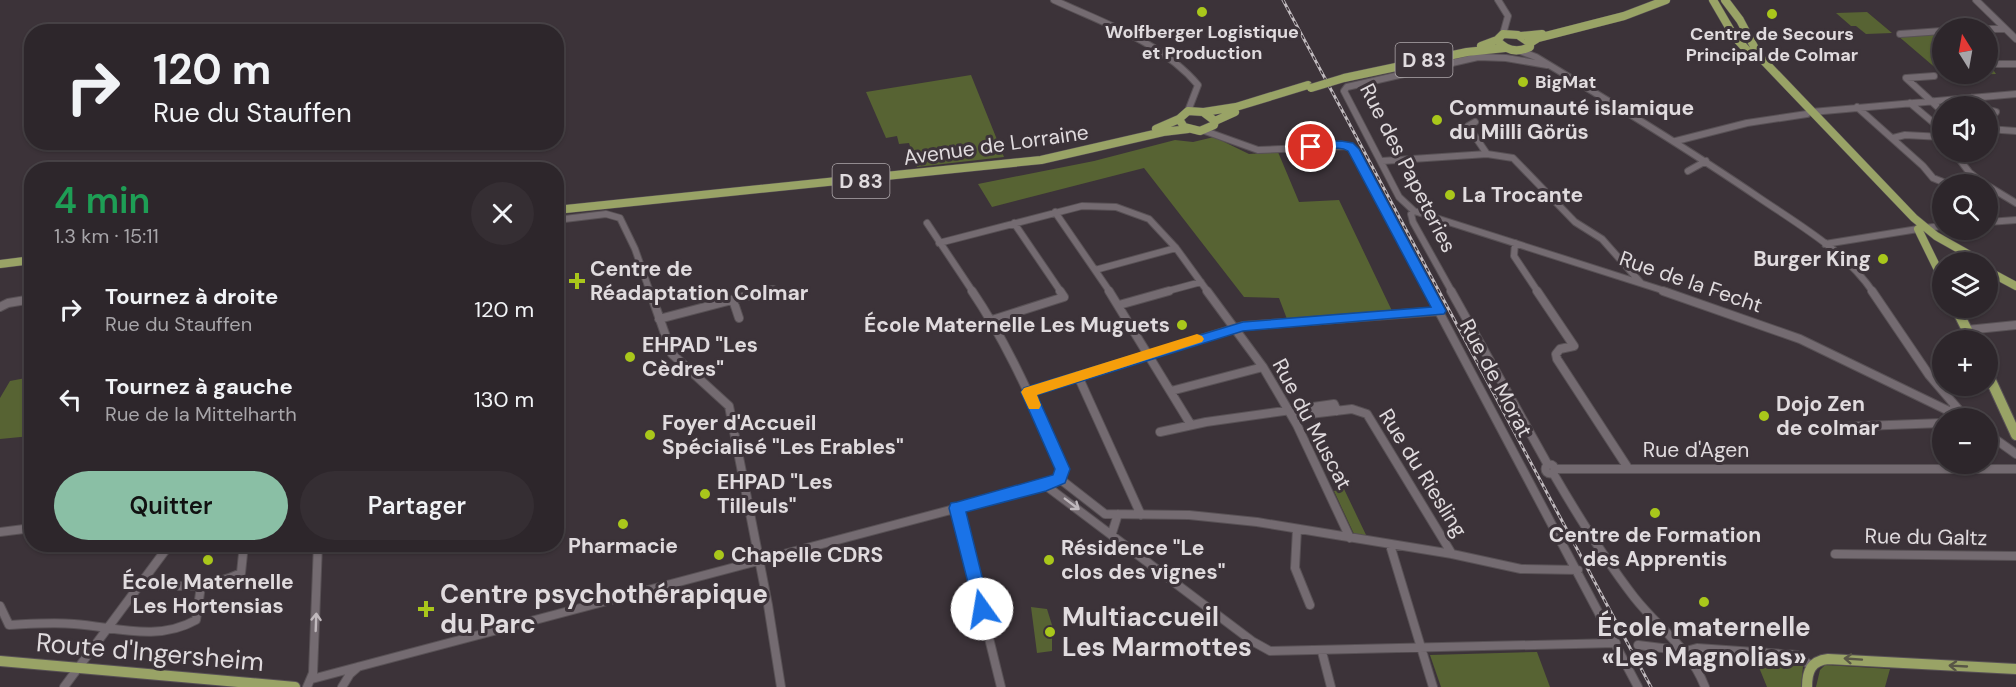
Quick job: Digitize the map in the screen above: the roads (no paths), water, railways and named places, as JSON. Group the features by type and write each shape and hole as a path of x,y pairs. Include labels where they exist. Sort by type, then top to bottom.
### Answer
{"main road":[{"path":"1657,0 1620,14 1535,36 1500,37 1505,48 1520,51 1538,38 1624,16 1666,0"},
{"path":"1713,0 1729,29 1754,58 1922,229 1955,252"},
{"path":"1725,0 1740,20 1759,56 1810,113"},
{"path":"1731,0 1739,7 1749,24 1750,41"},
{"path":"1720,1 1731,14 1754,58"},
{"path":"1518,35 1530,45"},
{"name":"D 83","path":"1215,123 1246,108 1342,77 1488,44 1500,37"},
{"name":"D 83","path":"1342,77 1467,52 1505,48"},
{"name":"D 83","path":"1202,111 1236,107 1310,87"},
{"path":"1188,129 1181,125 1179,119 1188,111 1202,111 1215,123 1205,131"},
{"name":"Avenue de Lorraine","path":"564,204 975,164 1039,155 1100,142 1159,128 1179,119"},
{"name":"Avenue de Lorraine","path":"564,209 977,168 1041,160 1163,132 1188,129 1205,131"},
{"path":"1922,229 1932,257"},
{"path":"1922,229 1963,252"},
{"path":"1926,244 1941,244"},
{"path":"0,264 24,261"},
{"path":"0,269 24,267"},
{"path":"1998,271 2016,281"},
{"path":"1998,276 2016,286"},
{"path":"1961,318 1967,330"},
{"path":"1998,396 2016,435"},
{"path":"1807,687 1807,675 1811,666 1822,659 1838,658 2016,669"},
{"name":"Route d'Ingersheim","path":"0,661 295,687"}],"street":[{"path":"1054,0 1153,48 1174,62 1197,85 1196,95 1188,111"},
{"path":"1498,0 1507,12 1507,26 1500,37"},
{"path":"1976,0 2016,39"},
{"path":"1507,26 1518,35"},
{"path":"1998,29 2005,29"},
{"path":"1900,34 1932,32"},
{"path":"1530,45 1550,66 1676,141 1825,244 1863,277 1911,349 1954,408"},
{"path":"1520,51 1535,60"},
{"name":"Rue des Papeteries","path":"1550,66 1535,60 1478,57 1344,89 1399,197 1414,211 1411,214 1413,222 1587,528 1645,611 1666,635 1686,651 1705,687"},
{"path":"1998,64 2016,64"},
{"path":"1931,101 1906,78 1932,76"},
{"path":"1994,96 2016,94"},
{"path":"1191,101 1202,111"},
{"path":"1676,141 1747,123 1810,113 1931,101"},
{"path":"1910,103 1932,122"},
{"path":"1857,107 1923,166 1925,172 1932,177"},
{"path":"1475,122 1468,126 1487,154"},
{"name":"Rue de Morat","path":"1215,123 1227,138"},
{"path":"1998,130 2016,131"},
{"name":"Rue de Morat","path":"1205,131 1258,150 1341,145 1351,147 1578,570 1638,687"},
{"path":"1893,138 1932,136"},
{"path":"1382,161 1487,154 1506,155 1518,161 1575,222 1602,239 1641,283"},
{"path":"1688,171 1706,161"},
{"path":"1963,162 1975,174"},
{"path":"1998,192 2016,203"},
{"name":"Rue du Muscat","path":"939,243 1093,204 1129,210 1157,226 1176,248 1263,367 1291,413 1350,538"},
{"name":"Rue de la Fecht","path":"1414,211 1641,283 1800,339 1947,408"},
{"path":"1055,212 1119,305 1191,425"},
{"path":"564,219 606,214 620,218 635,249 672,354 729,406 781,687"},
{"path":"1998,221 2016,220"},
{"path":"927,223 992,320 1029,392 1063,469 1060,479"},
{"path":"992,320 1064,297 1014,223"},
{"path":"1825,244 1932,228"},
{"path":"1515,243 1514,256 1574,346 1560,349 1556,354 1557,359 1628,468"},
{"path":"1095,270 1176,248"},
{"path":"1119,305 1201,282"},
{"path":"659,319 772,289"},
{"path":"0,307 24,300"},
{"path":"733,300 739,318"},
{"path":"1029,392 1235,328 1440,311"},
{"path":"1967,330 2016,325"},
{"path":"1171,391 1263,367"},
{"path":"1078,376 1141,514"},
{"name":"Rue du Riesling","path":"1291,413 1363,411 1367,414 1452,554"},
{"path":"1160,432 1191,425 1291,413"},
{"path":"1836,427 1932,423"},
{"path":"1998,441 2016,454"},
{"name":"Rue d'Agen","path":"1552,469 2016,469"},
{"path":"1060,479 1105,514 1214,517 1452,554 1521,569 1578,570"},
{"path":"318,552 310,683 360,666 1046,485 1060,479"},
{"path":"1046,485 1262,648 1279,652 1322,652 1616,644"},
{"path":"957,508 1001,687"},
{"path":"1098,524 1105,514"},
{"path":"1112,533 1118,514"},
{"path":"0,532 24,529"},
{"path":"1297,529 1295,568 1310,605"},
{"path":"1390,545 1433,687"},
{"path":"64,687 164,552"},
{"path":"141,584 193,589 231,579 241,573 243,552"},
{"name":"Rue du Galtz","path":"1835,554 2016,556"},
{"path":"0,606 9,625 57,623 153,632 187,626 196,620 201,586"},
{"path":"1638,645 1686,651 1697,648 1797,655 1811,666"},
{"path":"1322,652 1331,687"},
{"path":"342,687 350,674 360,666"}],"railway":[{"path":"1283,0 1651,687"}],"place":[{"name":"Wolfberger Logistique et Production","path":"1202,12"},
{"name":"Centre de Secours Principal de Colmar","path":"1772,14"},
{"name":"BigMat","path":"1523,82"},
{"name":"Communauté islamique du Milli Görüs","path":"1437,120"},
{"name":"La Trocante","path":"1450,195"},
{"name":"Burger King","path":"1883,259"},
{"name":"Centre de Réadaptation Colmar","path":"577,281"},
{"name":"École Maternelle Les Muguets","path":"1182,325"},
{"name":"EHPAD \"Les Cèdres\"","path":"630,357"},
{"name":"Dojo Zen de colmar","path":"1764,416"},
{"name":"Foyer d'Accueil Spécialisé \"Les Erables\"","path":"650,435"},
{"name":"EHPAD \"Les Tilleuls\"","path":"705,494"},
{"name":"Centre de Formation des Apprentis","path":"1655,513"},
{"name":"Pharmacie","path":"623,524"},
{"name":"Chapelle CDRS","path":"719,555"},
{"name":"École Maternelle Les Hortensias","path":"208,560"},
{"name":"Résidence \"Le clos des vignes\"","path":"1049,560"},
{"name":"École maternelle «Les Magnolias»","path":"1704,602"},
{"name":"Centre psychothérapique du Parc","path":"426,609"},
{"name":"Multiaccueil Les Marmottes","path":"1050,632"}]}
